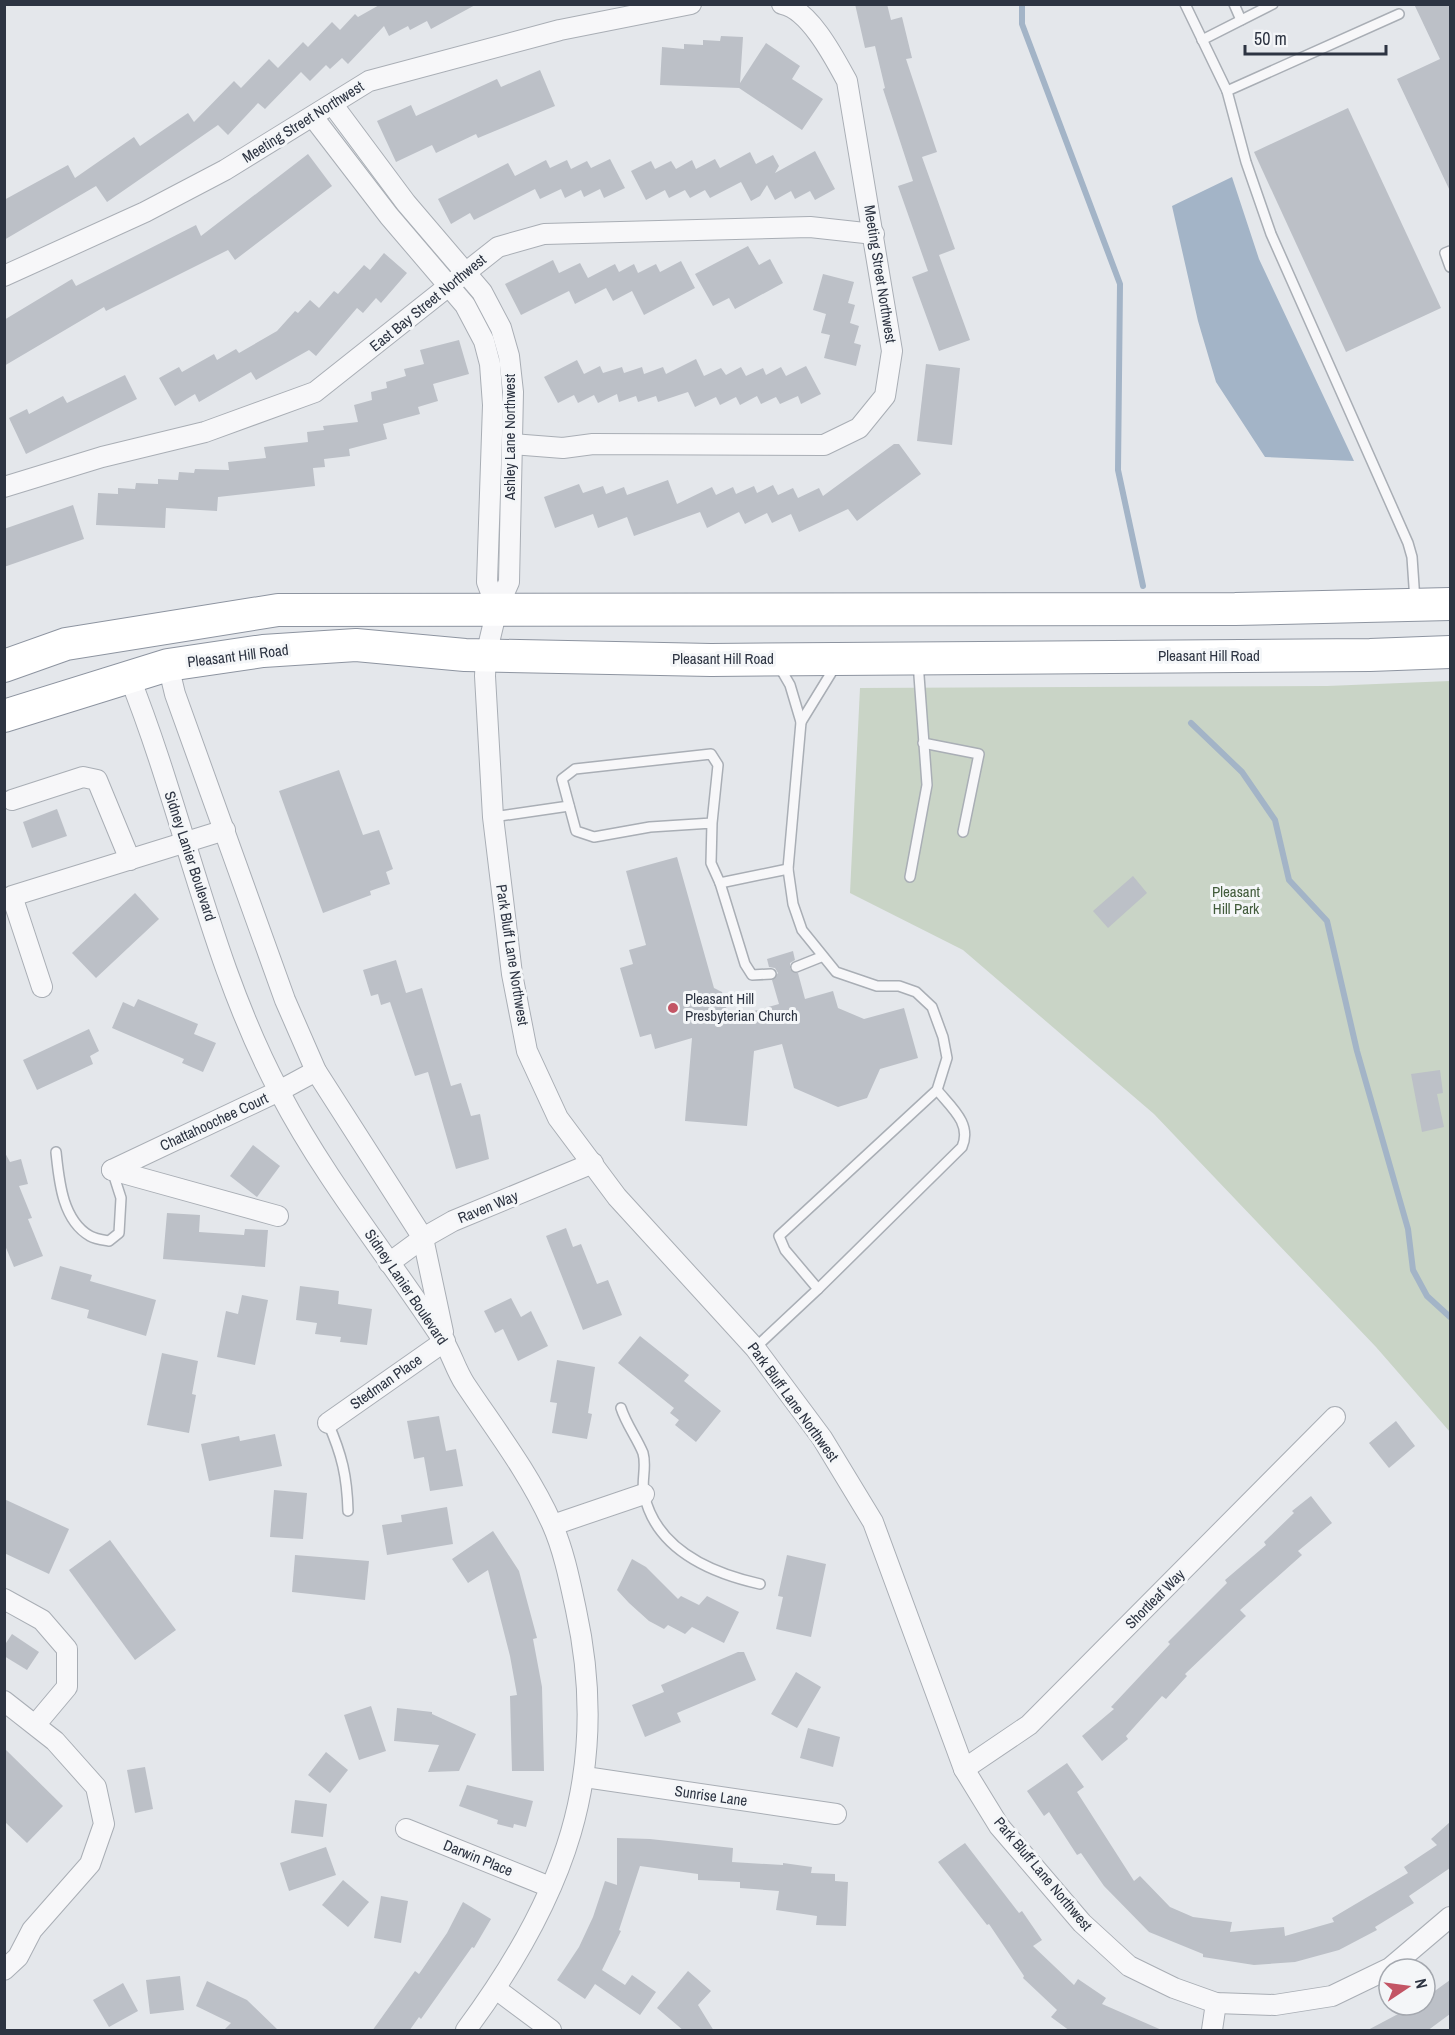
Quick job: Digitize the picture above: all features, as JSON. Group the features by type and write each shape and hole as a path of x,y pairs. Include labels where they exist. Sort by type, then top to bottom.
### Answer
{"highway":[{"path":"4,666 66,644 278,610 1235,609 1450,604"},
{"name":"Pleasant Hill Road","path":"4,716 168,665 263,651 356,645 486,655 711,660 918,656 1370,655 1450,652"}],"street":[{"name":"Meeting Street Northwest","path":"4,276 145,212 225,170 369,81 560,30 691,4"},
{"name":"Meeting Street Northwest","path":"512,444 563,448 593,444 824,445 859,428 885,396 892,351 847,81 829,47 790,5"},
{"name":"Ashley Lane Northwest","path":"333,105 406,203 488,301 501,328 509,356 513,392 509,582 497,609 486,655"},
{"name":"Ashley Lane Northwest","path":"313,117 389,216 471,314 484,341 490,364 492,444 487,582 497,609"},
{"name":"East Bay Street Northwest","path":"4,487 102,457 205,432 315,392 498,247 544,234 810,227 874,234"},
{"name":"Park Bluff Lane Northwest","path":"486,655 485,676 493,817 512,974 527,1051 558,1118 617,1197 755,1348 822,1438 873,1522 964,1768 999,1826 1090,1930 1129,1966 1174,1988 1216,2003 1275,2005 1332,1996 1390,1968 1450,1917"},
{"path":"168,665 175,694 285,1000 316,1071 423,1238 445,1341"},
{"name":"Sidney Lanier Boulevard","path":"129,676 229,974 279,1091 316,1156 445,1341 462,1379 505,1440 553,1525 569,1577 586,1654 589,1726 585,1777 572,1833 527,1939 466,2031"},
{"path":"12,800 83,777 97,780 130,860"},
{"path":"42,987 12,896 225,830"},
{"name":"Chattahoochee Court","path":"112,1170 279,1091 316,1071"},
{"name":"Raven Way","path":"389,1263 423,1238 453,1221 593,1163"},
{"path":"112,1170 278,1216"},
{"name":"Stedman Place","path":"328,1423 445,1341"},
{"name":"Shortleaf Way","path":"964,1768 1029,1725 1335,1417"},
{"path":"553,1525 644,1494"},
{"path":"4,1599 42,1620 67,1649 67,1687 36,1724"},
{"path":"4,1701 55,1741 96,1787 104,1824 90,1864 32,1930 18,1958 4,1970"},
{"name":"Sunrise Lane","path":"585,1777 836,1814"},
{"name":"Darwin Place","path":"406,1829 550,1887"},
{"path":"496,1989 551,2031"},
{"path":"1212,2031 1216,2003"}],"lane":[{"path":"1185,4 1227,91 1246,162 1271,234 1408,543 1412,557 1415,605"},
{"path":"1234,4 1241,20"},
{"path":"1202,39 1273,4"},
{"path":"1227,91 1399,14"},
{"path":"1450,250 1445,253 1450,267"},
{"path":"910,877 927,784 918,656"},
{"path":"801,722 842,657"},
{"path":"774,658 790,685 801,722 788,869 793,904 802,930 821,957 836,972 877,986 898,986 916,992 932,1006 943,1037 947,1058 938,1090 779,1236 785,1250 818,1289"},
{"path":"923,743 979,754 963,832"},
{"path":"712,823 650,827 594,837 576,831 561,779 575,769 711,754 718,765 712,823 711,863 720,883 745,964 752,975 771,974"},
{"path":"493,817 569,806"},
{"path":"720,883 788,869"},
{"path":"796,967 821,957"},
{"path":"755,1348 962,1147 967,1136 964,1124 938,1090"},
{"path":"56,1152 60,1186 72,1218 90,1236 109,1241 119,1233 121,1198 112,1170"},
{"path":"621,1408 645,1462 644,1494 657,1525 672,1546 723,1575 760,1584"},
{"path":"328,1423 343,1458 347,1477 348,1511"}],"green space":[{"name":"Pleasant Hill Park","path":"1450,681 1450,1432 1376,1347 1154,1114 963,950 850,893 860,688 1327,686"}],"water":[{"path":"1232,177 1259,259 1354,461 1265,457 1216,382 1198,321 1172,206"}],"building":[{"path":"381,4 477,4 431,29 427,21 410,30 408,26 389,36 384,26 348,64 342,58 330,69 326,65 310,81 301,72 265,109 258,103 228,135 218,125 107,202 96,186 4,240 4,200 68,165 75,178 134,137 140,146 188,113 194,122 234,81 241,88 269,59 278,68 303,42 308,47 332,22 340,30 355,14 358,17"},
{"path":"855,4 887,4 891,20 902,17 912,58 906,59 937,152 922,157 955,249 939,255 970,340 939,351 912,277 928,271 898,186 913,181 883,89 885,88 875,46 865,48"},
{"path":"1414,4 1450,4 1450,191 1397,79 1440,59"},
{"path":"721,36 743,37 740,83 766,43 800,66 792,79 823,99 802,130 739,88 660,85 662,47 684,49 684,44 703,45 703,40 720,41"},
{"path":"540,70 555,106 478,138 476,134 436,153 432,145 396,162 377,121 411,105 416,116 497,79 501,87"},
{"path":"1348,108 1441,308 1346,352 1254,152"},
{"path":"815,151 835,189 815,200 810,191 795,199 791,191 775,200 767,185 760,196 751,201 741,182 710,198 705,190 690,198 685,190 669,198 665,190 646,200 631,171 651,161 655,169 671,161 676,169 692,160 696,169 715,159 720,168 750,152 756,164 773,155 779,166 775,173"},
{"path":"308,154 332,186 235,260 228,250 106,311 104,307 4,366 4,320 72,279 76,286 196,225 201,236"},
{"path":"610,159 625,188 604,198 600,189 584,197 581,190 565,198 561,189 540,199 535,189 474,220 470,213 451,224 438,199 508,163 515,176 546,160 550,168 567,160 571,169 587,161 591,168"},
{"path":"748,246 759,265 770,259 783,283 735,309 729,298 713,306 695,274"},
{"path":"384,253 407,273 381,303 376,298 363,313 357,308 316,356 309,350 256,380 251,372 199,402 195,394 175,406 159,378 179,367 182,372 214,354 217,360 236,349 239,353 277,331 295,311 298,313 310,300 319,308 334,291 338,294 364,265 370,270"},
{"path":"553,260 559,273 580,263 588,278 615,264 619,272 634,264 638,273 656,264 660,272 681,261 695,288 644,315 632,291 613,301 606,288 575,304 569,291 521,315 505,284"},
{"path":"823,274 854,282 848,303 855,305 850,323 859,326 854,343 861,345 856,366 824,358 830,335 821,333 826,314 813,310"},
{"path":"459,340 469,374 433,384 438,401 418,407 420,414 383,424 387,439 349,449 350,456 324,459 325,467 313,468 315,486 218,497 217,511 166,508 165,528 96,525 98,493 118,494 118,488 135,489 136,483 158,484 158,479 178,480 179,472 194,473 195,469 229,470 228,462 266,458 264,447 308,442 307,432 324,430 323,426 358,422 354,405 372,400 371,392 387,388 386,382 406,376 404,369 424,364 420,350"},
{"path":"696,359 704,376 721,368 726,375 741,367 746,376 763,368 766,375 781,367 786,376 806,366 821,394 801,404 798,396 780,404 776,397 761,404 757,396 740,405 736,397 720,405 716,397 695,407 688,392 658,402 656,396 638,402 636,396 619,402 617,394 598,403 594,395 578,403 574,395 558,403 544,377 577,360 584,374 600,366 603,373 622,367 624,373 642,367 644,374 663,367 666,374"},
{"path":"926,364 960,368 952,445 917,441"},
{"path":"125,375 137,399 26,454 9,418 27,409 29,414 63,396 67,403"},
{"path":"894,444 899,444 921,474 857,521 848,509 799,532 791,514 772,523 767,513 745,524 739,512 707,528 700,512 634,536 627,517 598,528 593,514 555,528 544,497 579,484 583,493 603,486 606,494 624,487 627,495 668,480 677,504 712,487 716,495 733,487 736,494 754,486 757,493 773,485 778,495 793,488 798,498 819,488 823,496"},
{"path":"73,505 84,539 4,567 4,529"},
{"path":"339,770 363,835 379,830 393,869 386,872 390,884 370,891 371,895 323,913 279,791"},
{"path":"57,809 67,836 32,848 23,822"},
{"path":"677,857 714,988 722,992 729,1018 779,1004 772,980 778,973 775,968 769,967 767,959 793,951 795,960 790,963 790,969 798,973 805,999 833,991 838,1008 864,1019 904,1008 918,1058 880,1069 867,1098 838,1107 794,1088 782,1044 754,1051 747,1126 685,1121 692,1038 655,1049 651,1034 640,1037 620,968 633,964 629,950 646,945 626,871"},
{"path":"1133,876 1147,893 1108,928 1093,911"},
{"path":"135,893 159,919 96,978 72,953"},
{"path":"396,960 406,993 422,988 451,1086 461,1083 471,1116 480,1114 489,1159 456,1169 428,1072 415,1076 390,1002 381,1005 378,994 371,996 363,970"},
{"path":"138,999 198,1024 194,1034 216,1043 203,1072 182,1063 184,1059 112,1028 123,1002 134,1007"},
{"path":"89,1029 99,1051 90,1056 93,1064 37,1090 23,1060"},
{"path":"1440,1070 1443,1093 1437,1094 1444,1127 1422,1132 1411,1074"},
{"path":"253,1145 280,1166 257,1197 230,1176"},
{"path":"4,1151 10,1162 21,1159 28,1184 19,1186 32,1218 28,1219 43,1256 14,1267 4,1243"},
{"path":"167,1213 200,1215 199,1232 244,1235 245,1229 268,1230 265,1267 163,1259"},
{"path":"566,1228 573,1247 581,1244 597,1284 608,1280 622,1315 583,1330 546,1236"},
{"path":"60,1266 92,1275 90,1281 156,1300 146,1336 87,1318 89,1310 51,1299"},
{"path":"300,1286 339,1291 338,1304 372,1309 367,1345 340,1342 341,1337 315,1334 317,1323 296,1320"},
{"path":"242,1295 268,1300 255,1365 217,1357 226,1311 238,1314"},
{"path":"511,1298 521,1317 531,1311 548,1346 518,1361 503,1329 495,1333 484,1311"},
{"path":"640,1336 689,1375 684,1381 721,1411 696,1442 675,1425 679,1420 670,1413 674,1408 618,1363"},
{"path":"162,1353 198,1361 192,1394 196,1395 189,1433 147,1425"},
{"path":"557,1360 595,1367 588,1413 592,1414 587,1439 552,1433 557,1403 550,1402"},
{"path":"439,1416 446,1451 456,1449 463,1486 430,1491 424,1457 414,1459 407,1421"},
{"path":"1396,1421 1415,1446 1389,1468 1369,1443"},
{"path":"275,1434 282,1466 209,1481 201,1444 239,1436 240,1441"},
{"path":"274,1490 307,1493 303,1539 270,1537"},
{"path":"1311,1496 1332,1523 1298,1551 1302,1555 1240,1610 1246,1616 1185,1674 1187,1676 1166,1699 1162,1696 1126,1736 1128,1739 1102,1761 1082,1736 1114,1709 1111,1707 1170,1644 1168,1642 1227,1583 1225,1580 1266,1545 1264,1542 1294,1513 1292,1511"},
{"path":"4,1499 69,1529 49,1574 4,1553"},
{"path":"447,1507 453,1544 387,1555 382,1525 402,1522 401,1515"},
{"path":"493,1531 519,1571 537,1638 533,1639 542,1687 544,1771 512,1771 510,1696 517,1695 510,1656 488,1570 468,1583 452,1559"},
{"path":"110,1540 176,1630 135,1660 69,1570"},
{"path":"295,1555 369,1561 365,1600 292,1592"},
{"path":"787,1555 826,1564 811,1637 776,1629 783,1597 778,1596"},
{"path":"632,1559 646,1567 678,1599 681,1596 699,1605 707,1596 739,1612 724,1643 692,1627 685,1634 668,1625 664,1629 649,1621 629,1603 617,1590"},
{"path":"12,1634 39,1652 27,1670 4,1656 4,1646"},
{"path":"738,1652 744,1652 756,1680 677,1713 681,1722 645,1737 632,1705 664,1692 661,1685"},
{"path":"796,1672 821,1687 797,1728 771,1714"},
{"path":"371,1706 386,1751 359,1760 344,1715"},
{"path":"397,1708 432,1712 476,1734 459,1771 428,1772 439,1745 394,1741"},
{"path":"808,1728 840,1737 833,1767 800,1758"},
{"path":"4,1748 63,1806 27,1843 4,1821"},
{"path":"326,1752 348,1770 330,1793 308,1775"},
{"path":"1067,1763 1084,1787 1077,1792 1134,1881 1140,1876 1170,1907 1193,1917 1232,1922 1230,1932 1284,1927 1285,1936 1334,1922 1332,1918 1408,1873 1404,1867 1437,1845 1431,1839 1450,1822 1450,1868 1409,1896 1414,1903 1375,1927 1377,1930 1339,1950 1295,1962 1254,1965 1203,1957 1203,1954 1149,1932 1104,1886 1081,1853 1077,1855 1049,1812 1044,1816 1027,1791"},
{"path":"145,1767 153,1809 135,1813 127,1770"},
{"path":"467,1785 533,1801 526,1827 514,1824 513,1828 497,1824 498,1820 459,1806"},
{"path":"295,1800 327,1804 323,1837 291,1833"},
{"path":"617,1838 650,1839 733,1848 732,1862 783,1865 783,1863 812,1867 811,1873 835,1874 835,1881 848,1882 846,1926 816,1925 817,1916 776,1910 779,1891 740,1888 740,1882 698,1880 698,1874 640,1866 619,1930 621,1931 602,1970 625,1985 632,1975 656,1992 640,2015 595,1984 585,1999 557,1980 579,1947 593,1917 605,1881 617,1885"},
{"path":"965,1843 1019,1913 1022,1911 1042,1940 1033,1946 1074,1985 1078,1979 1106,1998 1102,2004 1164,2031 1070,2031 1051,2017 1057,2010 1023,1978 1024,1976 989,1924 987,1925 938,1862"},
{"path":"326,1847 336,1875 289,1891 280,1863"},
{"path":"343,1880 369,1902 348,1927 322,1905"},
{"path":"381,1896 408,1901 401,1943 374,1938"},
{"path":"463,1902 491,1919 474,1948 472,1947 421,2019 419,2017 409,2031 372,2031 415,1971 419,1974 447,1933"},
{"path":"688,1971 711,1991 698,2005 714,2031 684,2031 657,2008"},
{"path":"180,1976 184,2010 150,2014 146,1980"},
{"path":"1450,1980 1450,2014 1427,2031 1366,2031 1392,2017 1437,2017 1437,1989"},
{"path":"207,1981 247,2000 279,2031 223,2031 231,2023 196,2006"},
{"path":"123,1983 138,2011 109,2027 93,2000"}],"waterway":[{"path":"1022,4 1022,24 1120,284 1118,470 1143,586"},
{"path":"1191,723 1242,772 1275,820 1289,880 1327,921 1357,1051 1408,1229 1413,1270 1427,1296 1450,1317"}],"place":[{"name":"Pleasant Hill Presbyterian Church","path":"673,1008"}]}
